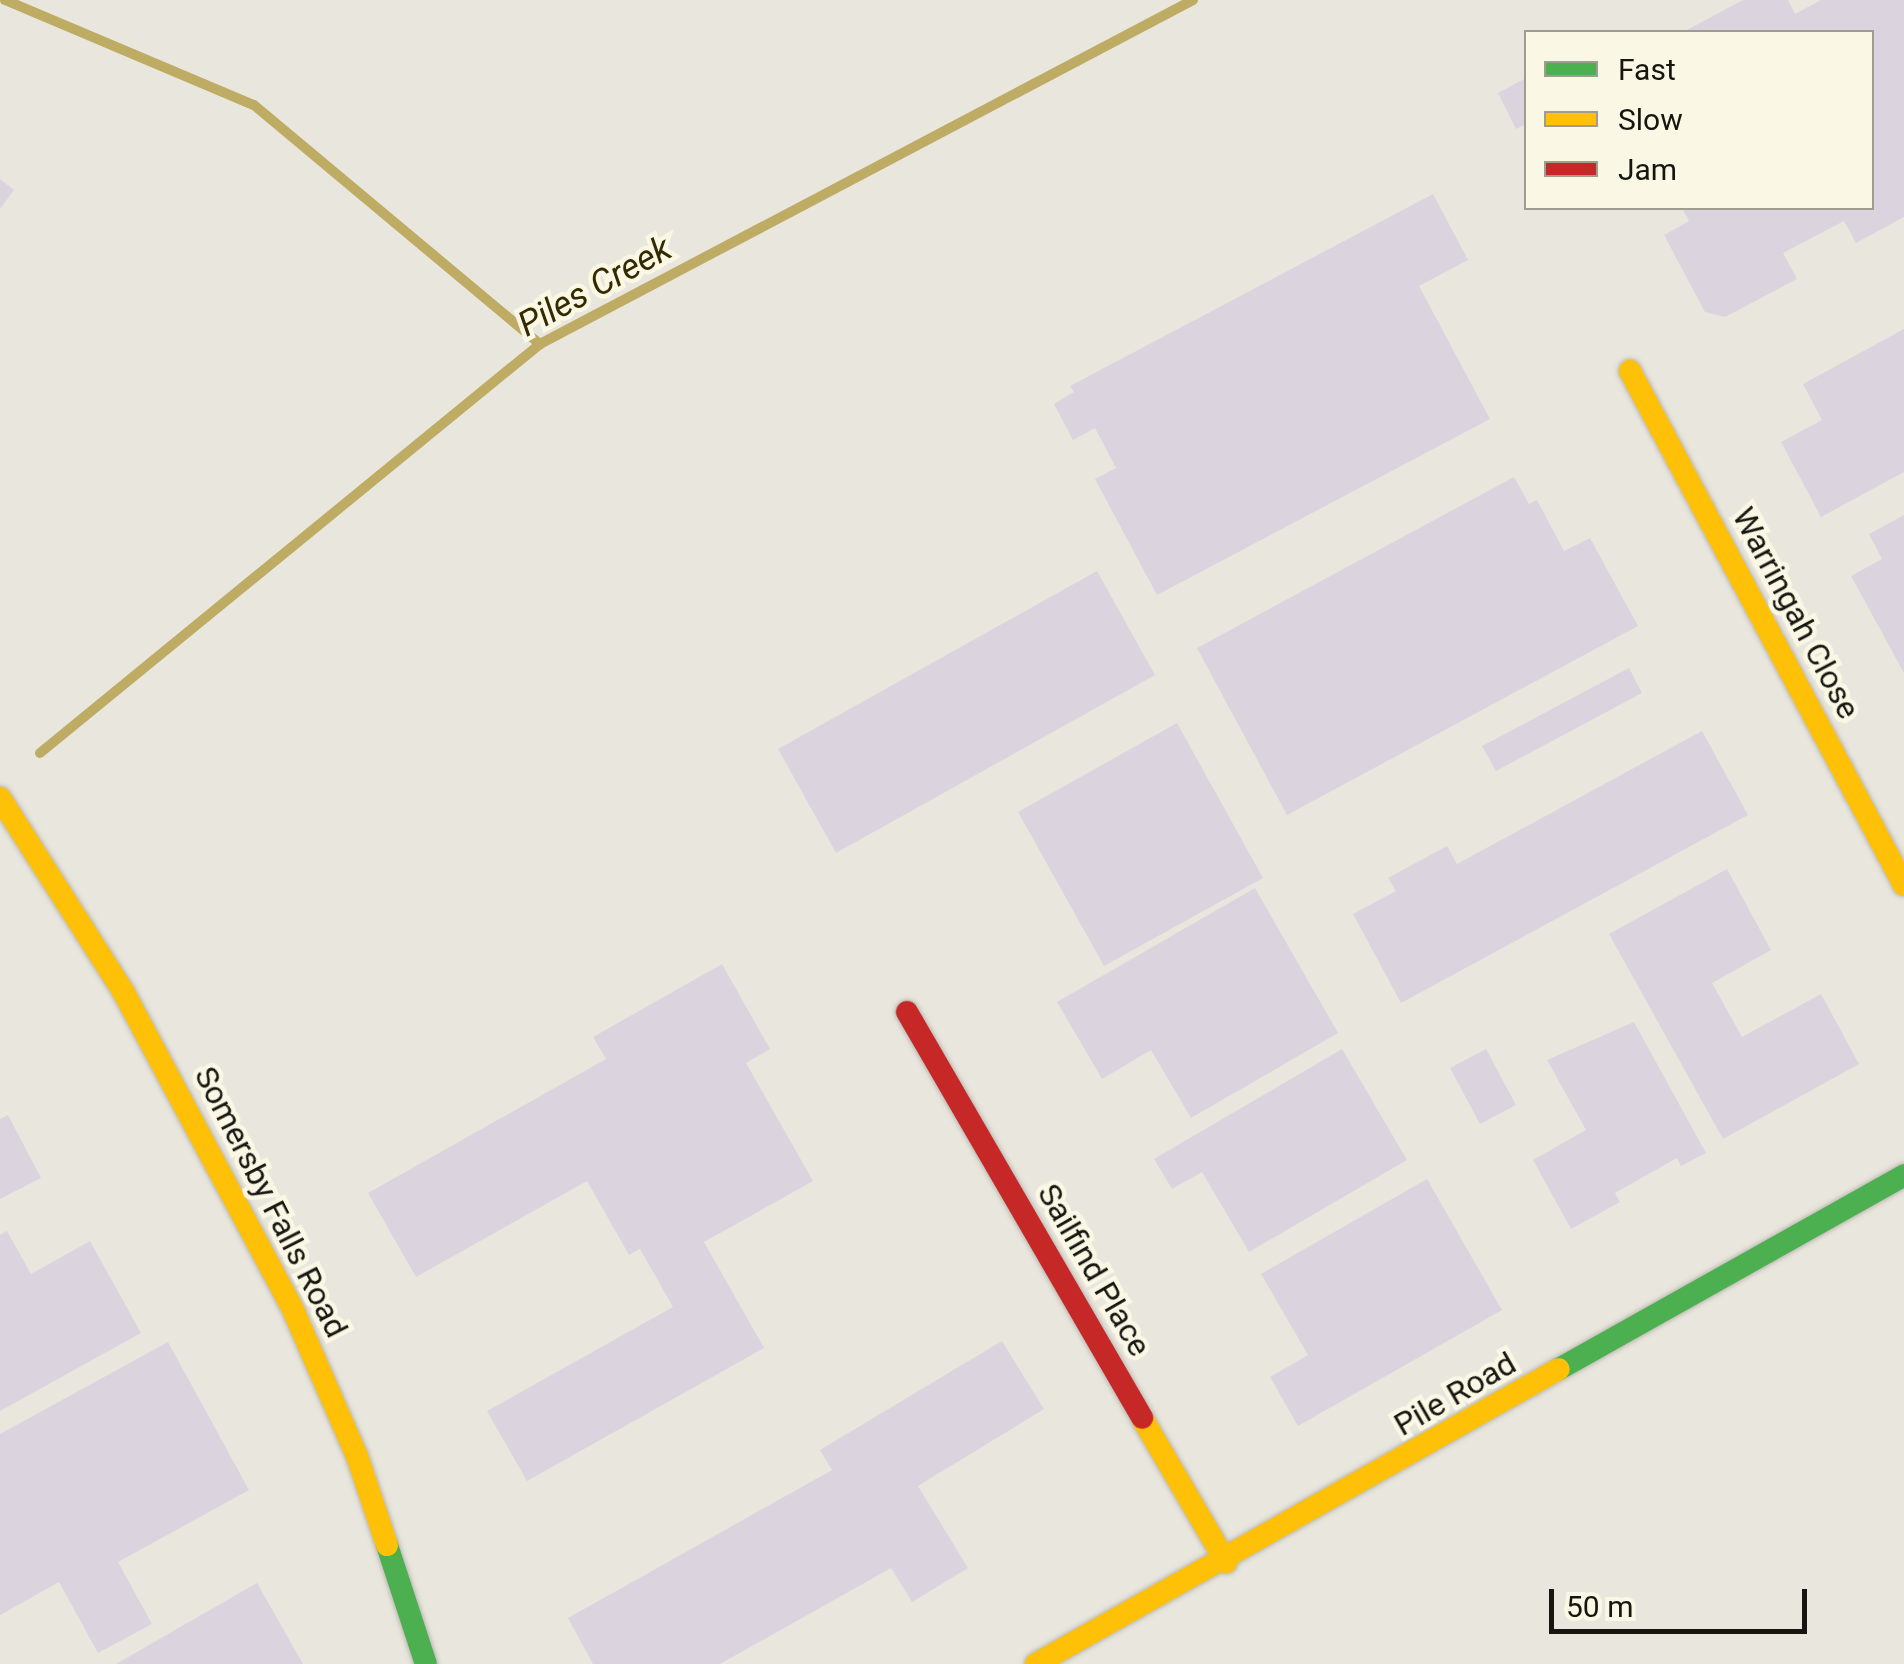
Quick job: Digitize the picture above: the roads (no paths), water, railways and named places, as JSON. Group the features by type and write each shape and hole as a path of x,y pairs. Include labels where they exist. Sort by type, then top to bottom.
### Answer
{"street":[{"name":"Warringah Close","path":"1630,371 1904,885"},
{"name":"Somersby Falls Road","path":"0,798 124,993 294,1312 357,1456 426,1664"},
{"name":"Sailfind Place","path":"907,1012 1226,1562"},
{"name":"Pile Road","path":"1036,1664 1226,1562 1904,1175"}],"waterway":[{"path":"5,0 254,105 540,344"},
{"name":"Piles Creek","path":"40,753 540,344 1193,0"}]}
